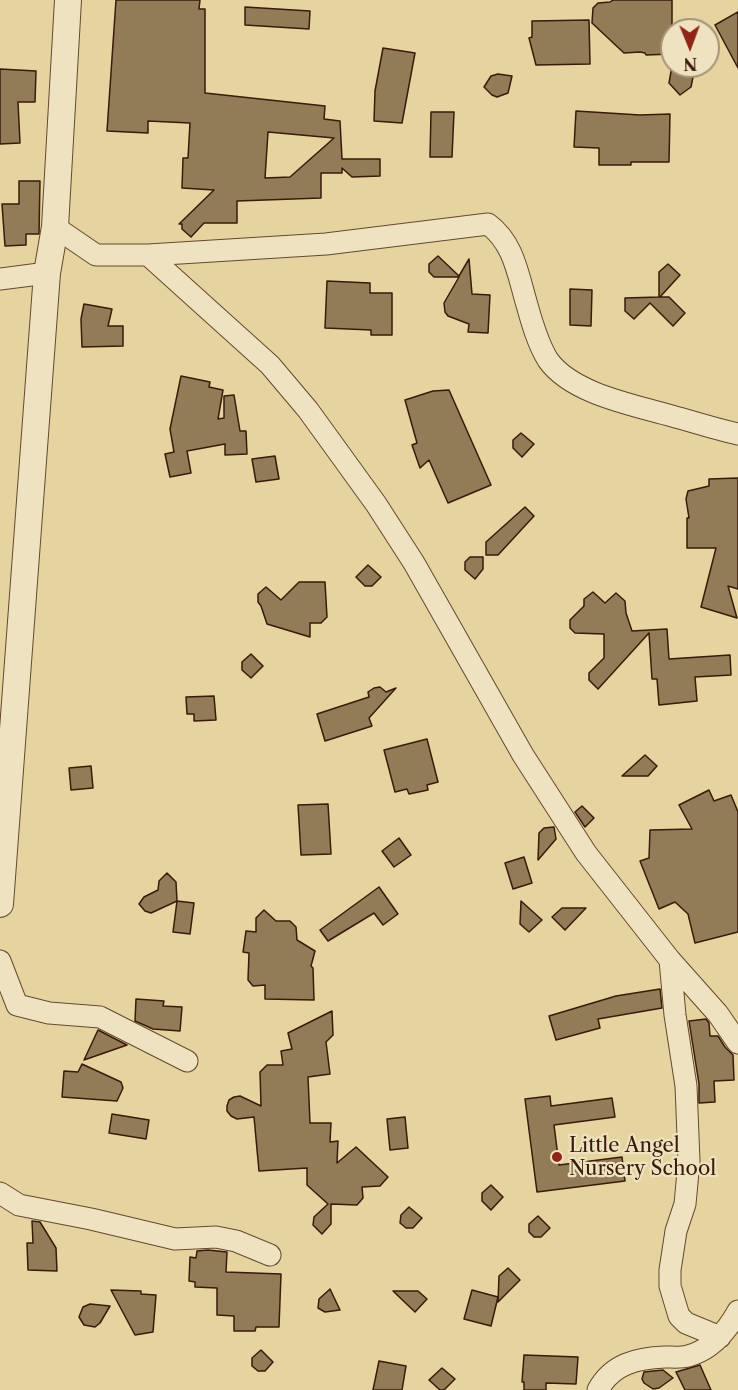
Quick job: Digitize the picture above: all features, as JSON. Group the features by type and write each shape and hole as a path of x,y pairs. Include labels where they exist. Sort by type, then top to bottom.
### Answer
{"street":[{"path":"0,904 47,273 55,228 68,0"},
{"path":"55,228 96,255 148,255 315,245 488,224 500,233 507,243 533,327 549,360 566,377 611,399 738,434"},
{"path":"148,255 270,365 308,410 376,504 414,563 523,755 586,853 670,960 718,1014 738,1043"},
{"path":"0,279 47,273"},
{"path":"670,960 675,1014 687,1086 688,1161 685,1204 676,1231 670,1286 679,1316 686,1323 720,1337"},
{"path":"0,961 17,1005 49,1013 100,1017 187,1061"},
{"path":"0,1193 19,1205 175,1239 216,1237 236,1240 270,1255"},
{"path":"598,1390 609,1374 622,1365 644,1359 687,1357 704,1349 720,1337 738,1311"}],"building":[{"path":"116,0 200,0 199,9 205,9 205,93 325,106 324,119 340,121 342,159 380,159 380,176 352,177 342,168 342,173 321,173 321,198 237,201 237,223 204,223 191,237 182,229 182,224 179,224 214,190 182,188 183,158 188,158 190,123 148,121 148,133 107,131","holes":["268,132 334,138 290,177 265,178"]},
{"path":"613,0 672,0 672,18 660,18 660,54 624,53 592,23 593,8 598,3"},
{"path":"245,7 310,11 309,29 245,25"},
{"path":"738,12 738,68 720,34 720,22"},
{"path":"589,20 590,64 536,65 529,38 532,37 532,21"},
{"path":"383,48 415,53 402,123 374,121 375,91"},
{"path":"0,69 36,71 35,102 18,102 20,143 0,144"},
{"path":"498,74 512,76 508,93 497,97 484,87 491,76"},
{"path":"670,78 693,78 691,87 680,95 669,83"},
{"path":"576,111 640,115 670,114 669,162 599,165 599,148 574,147"},
{"path":"431,112 454,112 452,157 430,157"},
{"path":"19,181 40,181 39,234 26,234 26,245 5,246 2,204 19,204"},
{"path":"438,256 459,276 469,259 472,294 490,295 488,333 468,332 469,324 448,316 445,312 444,303 459,277 434,277 429,272 429,264"},
{"path":"668,264 680,275 660,297 669,297 685,313 673,326 650,303 634,319 625,311 625,298 659,297 659,272"},
{"path":"327,281 370,283 370,293 392,293 392,335 371,335 371,330 325,328"},
{"path":"570,289 592,290 591,326 570,325"},
{"path":"84,304 112,309 108,326 123,326 123,346 82,347 81,319"},
{"path":"181,376 210,382 209,387 223,390 218,419 224,418 224,396 234,395 240,431 246,431 247,454 225,455 225,444 187,451 191,473 170,477 165,454 174,452 170,429"},
{"path":"449,390 491,485 448,503 429,460 420,468 412,445 417,443 405,400 433,391"},
{"path":"521,433 534,444 522,457 513,448 513,440"},
{"path":"275,456 279,479 256,482 252,459"},
{"path":"738,478 738,589 728,586 737,618 701,607 716,548 687,548 687,518 689,518 686,499 688,491 709,486 709,479"},
{"path":"525,507 534,516 498,555 486,555 486,542"},
{"path":"470,557 483,557 483,569 475,579 465,570 465,562"},
{"path":"368,565 381,577 372,586 365,586 356,577"},
{"path":"299,582 325,582 327,617 321,623 310,623 310,637 267,624 258,602 258,594 266,587 281,600"},
{"path":"593,592 605,603 616,593 625,601 632,631 667,629 669,659 730,655 731,675 695,677 697,701 659,705 657,679 652,679 649,633 598,689 589,680 589,673 604,658 604,634 575,633 570,628 570,620 584,606 584,599"},
{"path":"251,654 263,666 251,678 242,670 242,662"},
{"path":"380,687 386,692 396,688 369,718 372,726 325,741 317,714 369,697 368,692"},
{"path":"214,696 216,720 194,721 194,714 187,714 186,697"},
{"path":"427,739 438,782 427,785 428,790 409,794 407,789 395,792 384,750"},
{"path":"645,755 657,766 648,776 622,776"},
{"path":"91,766 93,788 71,790 69,768"},
{"path":"709,790 714,801 731,795 738,812 738,932 695,943 688,914 675,902 659,909 640,861 649,858 650,830 692,829 679,805"},
{"path":"328,804 331,854 301,855 298,805"},
{"path":"582,806 594,818 585,827 575,812"},
{"path":"554,827 556,839 538,860 539,833 544,828"},
{"path":"399,838 411,855 394,867 382,851"},
{"path":"524,857 532,883 513,889 505,863"},
{"path":"167,873 176,882 177,901 151,913 145,911 139,904 144,897 158,890 159,881"},
{"path":"379,887 398,914 383,925 374,913 328,941 320,930"},
{"path":"177,901 194,903 190,934 173,932"},
{"path":"521,901 542,920 529,932 520,924"},
{"path":"562,908 586,908 565,930 552,917"},
{"path":"264,910 276,921 290,921 296,927 297,940 315,951 311,966 313,968 314,1000 265,999 265,985 253,986 248,980 249,953 243,952 246,931 256,932 256,918"},
{"path":"660,989 662,1008 598,1019 600,1028 556,1040 549,1016 616,996"},
{"path":"136,999 164,1001 163,1006 182,1007 180,1031 153,1029 135,1021"},
{"path":"332,1011 333,1035 326,1042 330,1074 308,1077 310,1123 331,1123 330,1142 338,1141 337,1163 356,1147 388,1177 380,1186 362,1187 363,1198 357,1205 331,1204 331,1224 322,1234 313,1225 314,1217 328,1204 307,1185 307,1168 259,1171 254,1117 237,1119 227,1111 227,1106 229,1100 240,1096 261,1106 260,1072 267,1065 283,1065 281,1051 292,1049 288,1033"},
{"path":"706,1019 709,1023 710,1036 718,1036 733,1055 734,1080 714,1081 715,1102 699,1103 699,1084 689,1021"},
{"path":"98,1030 127,1045 84,1060"},
{"path":"82,1064 121,1082 123,1088 117,1101 62,1097 64,1071 78,1072"},
{"path":"550,1096 551,1106 612,1098 615,1117 554,1125 559,1165 622,1157 625,1181 537,1192 525,1099"},
{"path":"112,1114 149,1120 146,1139 109,1133"},
{"path":"405,1117 408,1148 390,1150 387,1119"},
{"path":"491,1185 503,1197 491,1210 482,1201 482,1193"},
{"path":"409,1207 422,1218 413,1228 406,1228 400,1223 401,1215"},
{"path":"538,1216 550,1228 541,1237 534,1237 529,1232 529,1224"},
{"path":"32,1221 40,1222 56,1248 57,1271 28,1270 27,1243 33,1243"},
{"path":"197,1251 227,1252 226,1272 281,1274 279,1327 256,1327 255,1331 234,1331 234,1316 217,1315 217,1288 195,1287 195,1282 189,1281 190,1257 196,1258"},
{"path":"508,1268 520,1280 498,1302 499,1276"},
{"path":"330,1289 340,1310 325,1312 318,1308 319,1299"},
{"path":"111,1290 141,1291 141,1294 156,1295 153,1332 135,1335"},
{"path":"472,1290 498,1297 491,1326 464,1319"},
{"path":"393,1291 418,1291 427,1299 415,1312"},
{"path":"90,1304 110,1306 95,1327 84,1325 79,1317 83,1307"},
{"path":"261,1350 273,1362 265,1371 258,1371 252,1366 252,1358"},
{"path":"524,1355 578,1357 576,1384 546,1383 546,1390 524,1390 524,1382 522,1382"},
{"path":"379,1361 406,1366 402,1390 373,1390"},
{"path":"700,1365 711,1390 685,1390 676,1372"},
{"path":"442,1368 455,1379 444,1390 440,1390 429,1380"},
{"path":"663,1370 673,1378 659,1388 653,1389 644,1383 642,1379 644,1372"}],"place":[{"name":"Little Angel Nursery School","path":"557,1157"}]}
